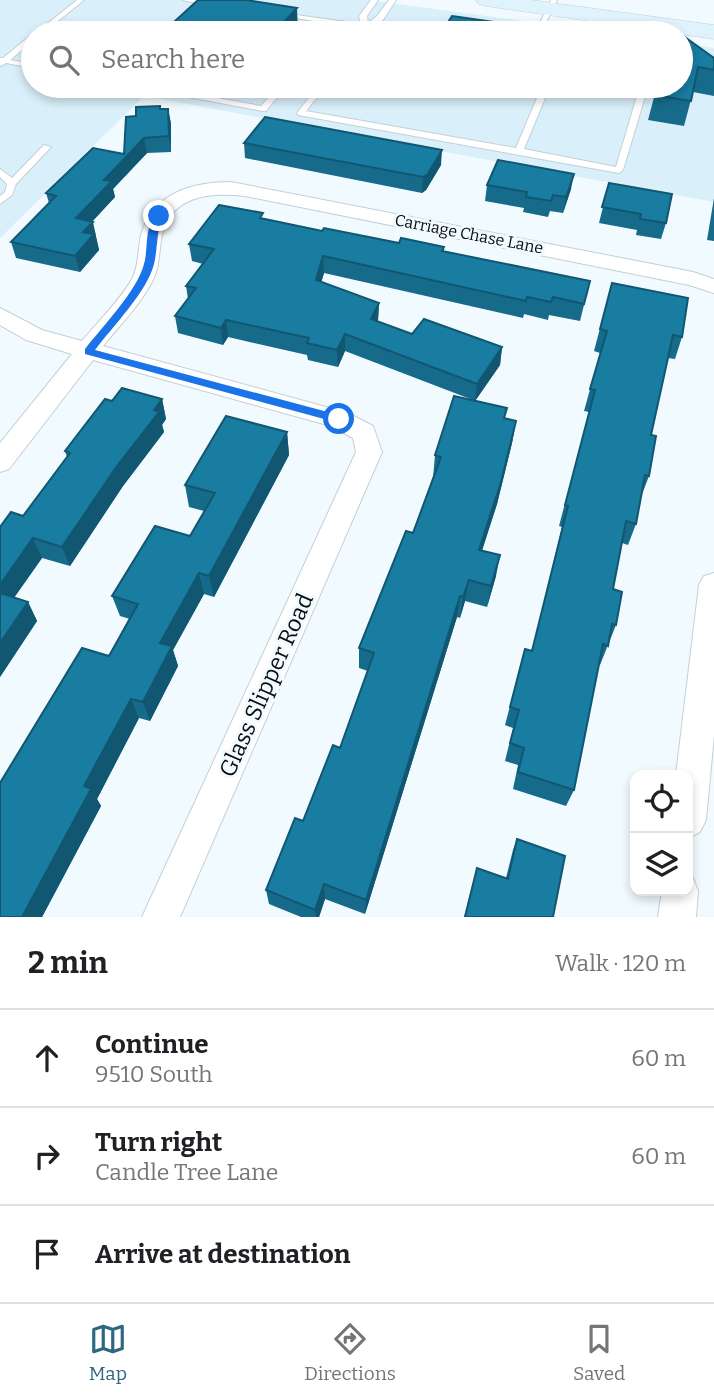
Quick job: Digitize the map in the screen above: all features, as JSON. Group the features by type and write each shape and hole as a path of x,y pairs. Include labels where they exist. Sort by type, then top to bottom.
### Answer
{"main road":[{"path":"486,0 552,4 628,21"},
{"path":"693,31 714,32"}],"street":[{"name":"Carriage Chase Lane","path":"89,351 142,281 149,264 152,233 168,203 186,193 223,186 679,276 714,286"},
{"path":"0,315 34,335 89,351 0,463"},
{"name":"Glass Slipper Road","path":"89,351 339,419 364,433 369,452 161,917"},
{"path":"693,775 714,586"},
{"path":"677,917 679,896"}],"lane":[{"path":"54,21 81,0"},
{"path":"185,0 228,6"},
{"path":"363,21 363,16 375,0"},
{"path":"376,21 393,0"},
{"path":"192,10 201,2"},
{"path":"544,21 552,4"},
{"path":"268,12 323,21"},
{"path":"1,62 21,47"},
{"path":"1,62 21,64"},
{"path":"205,98 263,109 272,98"},
{"path":"313,98 301,113 619,170 640,98"},
{"path":"519,151 541,98"},
{"path":"0,201 9,193 12,183 47,147"},
{"path":"0,172 12,183"}],"shaded area":[{"path":"0,0 367,0 523,21 21,21 21,98 142,98 0,238"},
{"path":"693,45 714,48 714,202 155,98 693,98"}],"building":[{"path":"198,0 246,0 297,8 285,21 175,21"},
{"path":"452,16 487,21 449,21"},
{"path":"693,43 714,58 714,70 698,67 693,91"},
{"path":"160,106 160,109 168,109 169,136 144,138 104,180 112,181 76,218 93,222 83,232 94,234 75,256 11,242 56,196 46,193 93,148 124,154 126,117 136,116 136,107"},
{"path":"265,117 442,150 427,175 423,177 244,143"},
{"path":"498,160 574,174 566,197 553,195 551,201 526,197 527,192 487,185"},
{"path":"609,183 672,194 666,223 640,219 641,214 602,207"},
{"path":"219,205 263,213 260,218 322,231 324,228 399,243 401,238 444,247 442,251 590,281 584,304 553,297 551,302 527,297 526,301 323,256 316,280 379,303 371,319 412,334 424,319 502,347 477,384 345,334 337,350 307,343 309,338 226,320 221,328 175,316 196,288 186,286 214,249 189,244"},
{"path":"612,283 688,298 682,337 673,335 651,435 656,436 649,476 645,475 636,524 626,521 613,589 622,592 616,625 612,624 608,646 603,644 574,790 518,772 524,748 510,743 519,710 510,707 525,649 532,651 568,506 565,505 595,390 590,389 607,331 600,329"},
{"path":"122,388 162,399 154,410 159,412 117,466 62,547 33,538 0,585 0,527 11,512 23,516 70,453 65,451 105,399 112,401"},
{"path":"454,396 507,408 504,418 516,421 501,482 479,550 500,555 491,586 469,580 463,597 460,596 366,900 324,884 315,910 266,890 295,818 303,821 333,745 340,748 374,653 359,648 406,531 413,533 441,457 435,455"},
{"path":"226,416 287,432 209,576 199,573 160,643 172,646 143,702 131,699 84,786 91,789 22,917 0,917 0,783 82,648 109,656 138,604 112,596 155,526 190,536 215,493 185,485"},
{"path":"0,593 28,602 0,643"},
{"path":"517,839 565,856 553,917 465,917 477,868 508,879"}],"route":[{"path":"159,216 152,233 149,264 142,281 89,351 339,419"}]}
